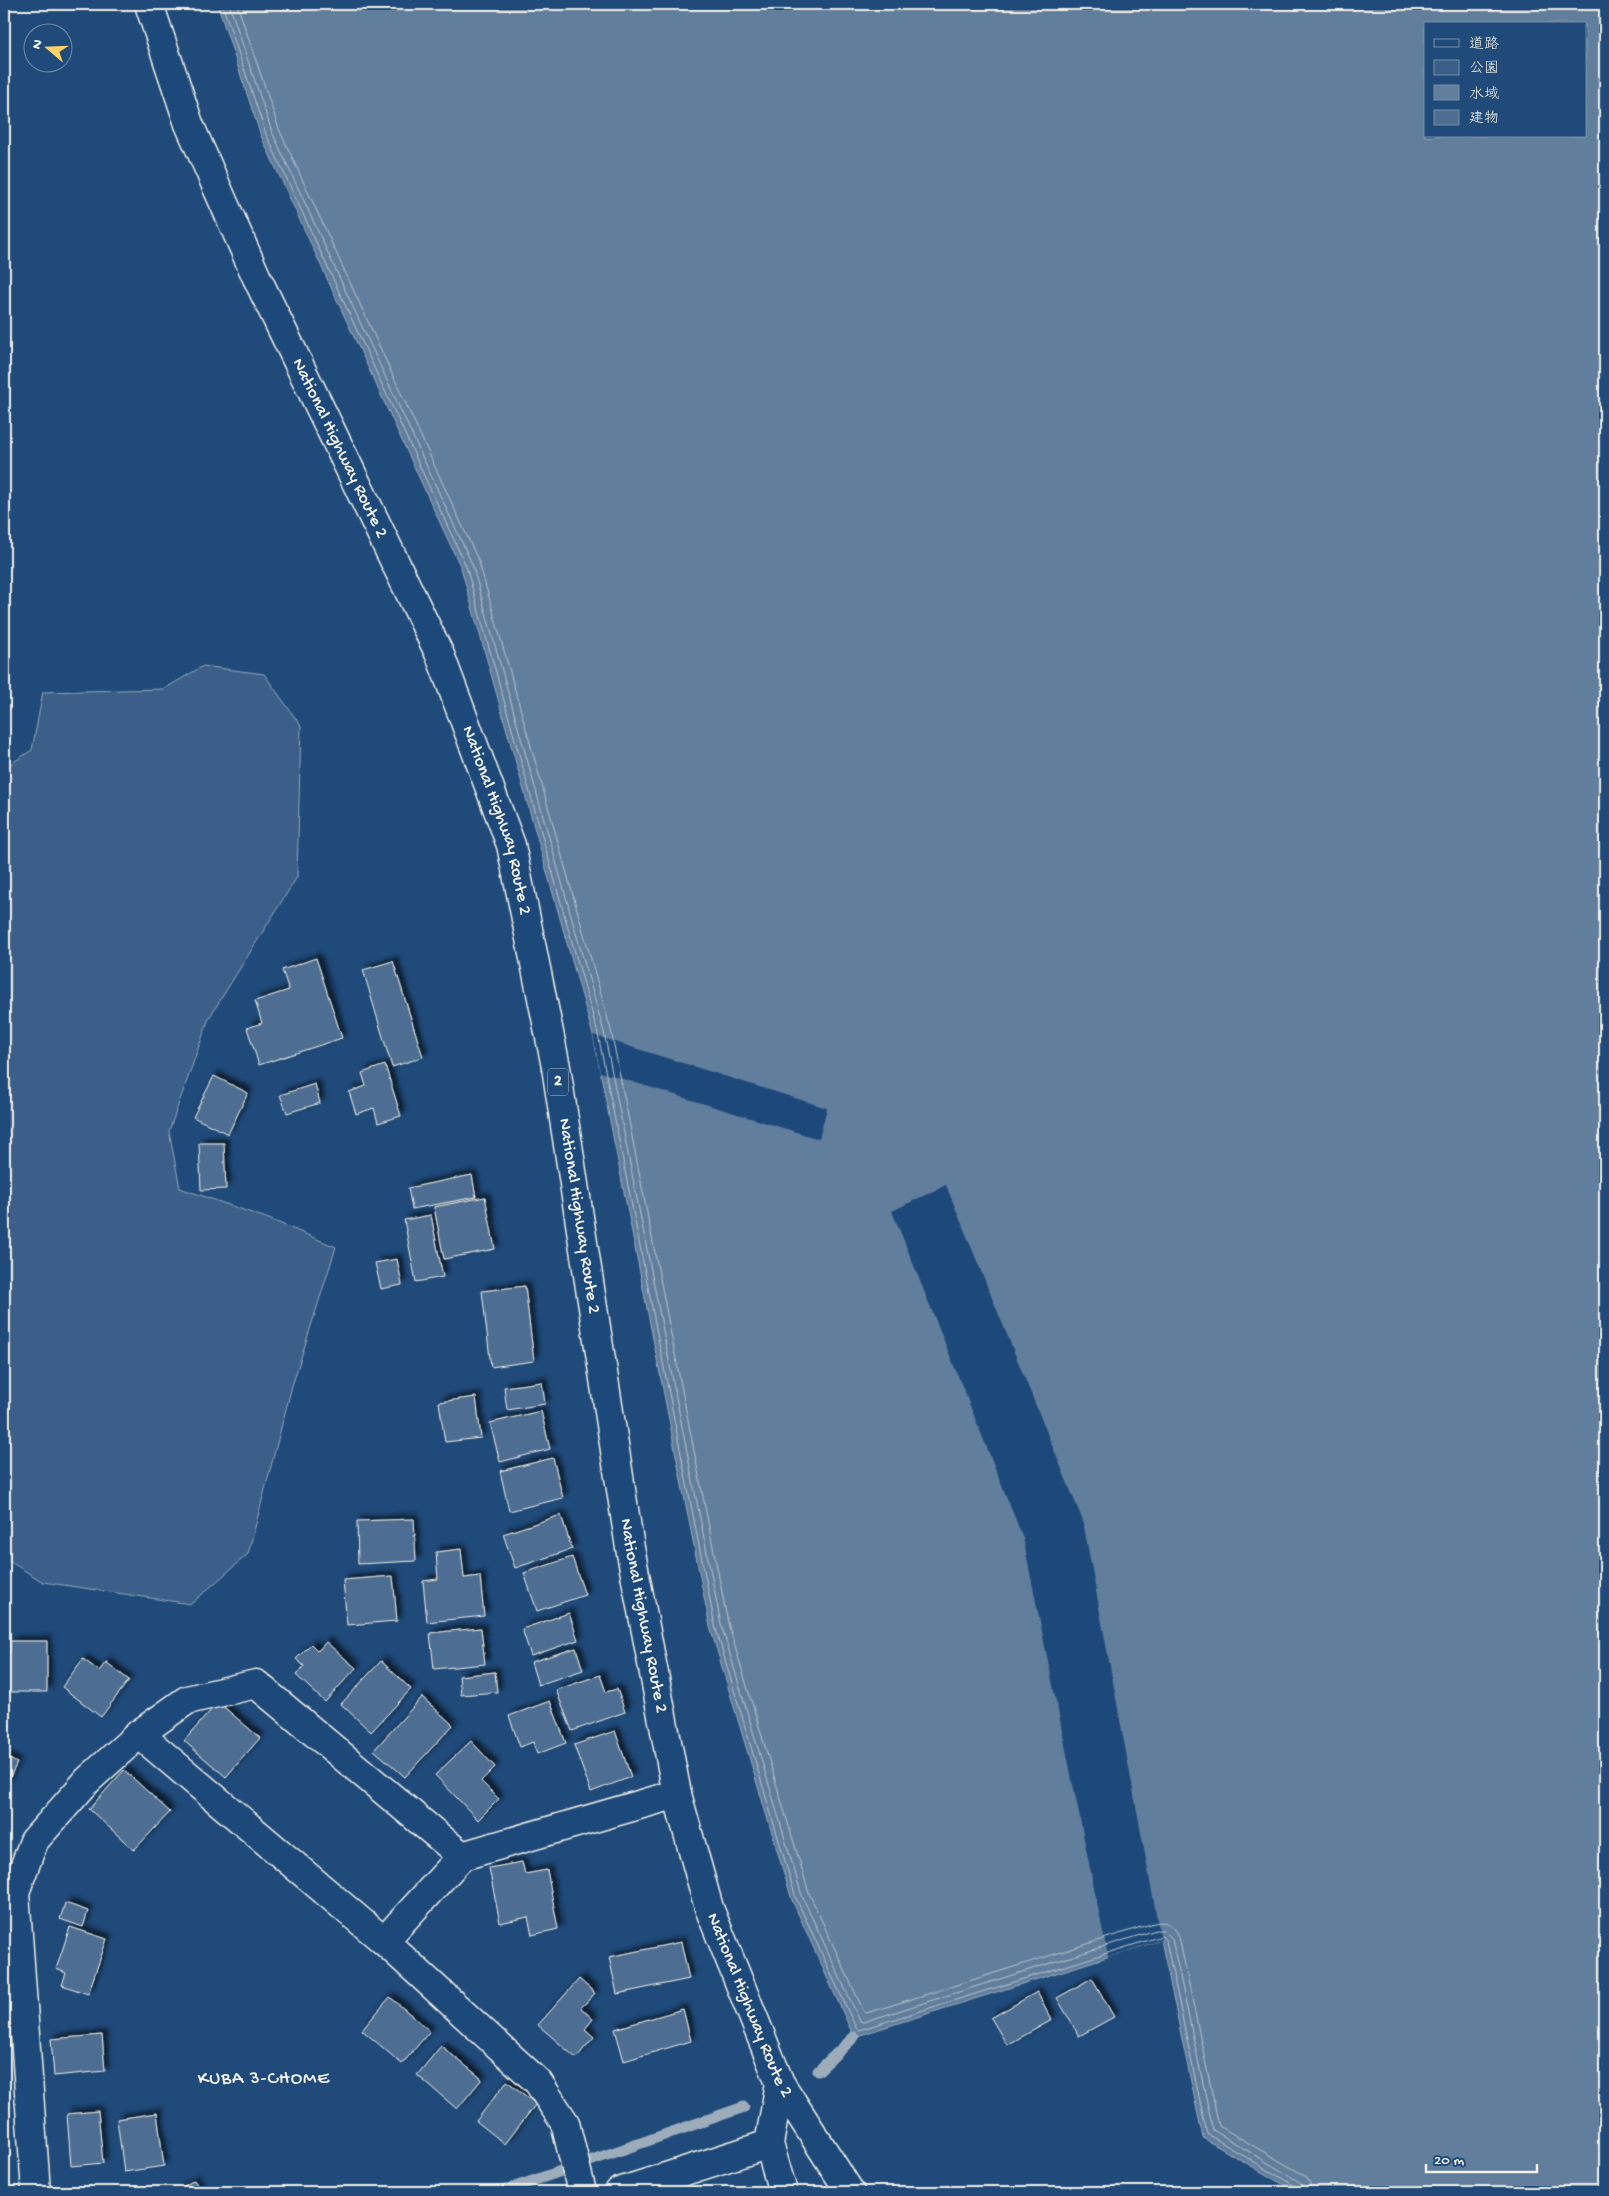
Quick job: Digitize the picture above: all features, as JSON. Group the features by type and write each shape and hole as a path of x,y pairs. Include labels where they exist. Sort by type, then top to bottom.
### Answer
{"main road":[{"name":"National Highway Route 2","path":"149,4 189,124 257,278 440,656 511,844 556,1067 630,1548 677,1794 709,1908 780,2083 850,2192"},
{"path":"36,2192 14,1892 34,1841 88,1780 139,1734 187,1700 256,1684 462,1856"},
{"path":"139,1734 384,1941 538,2082 565,2123 582,2192"},
{"path":"384,1941 462,1856 677,1794"},
{"path":"780,2083 769,2144 783,2192"},
{"path":"619,2192 769,2144"}],"green space":[{"path":"203,666 264,674 301,726 297,877 209,1018 169,1131 180,1188 269,1219 336,1247 292,1386 248,1554 191,1604 43,1582 4,1558 4,1188 7,1170 4,1170 4,768 32,750 43,692 164,689"}],"water":[{"path":"217,4 1605,4 1605,2192 1296,2192 1203,2138 1161,1940 854,2037 792,1900 710,1627 593,1035 461,568 261,136"}],"pier":[{"path":"593,1035 827,1108 819,1139 600,1072"},
{"path":"946,1185 1083,1521 1161,1940 1108,1957 1023,1538 892,1211"}],"building":[{"path":"316,958 342,1038 259,1065 247,1028 262,1023 255,1001 289,990 282,970"},
{"path":"393,961 423,1057 392,1067 363,970"},
{"path":"385,1065 401,1116 378,1123 374,1108 356,1114 349,1092 366,1086 362,1073"},
{"path":"214,1076 248,1093 228,1134 193,1117"},
{"path":"315,1084 320,1103 287,1113 280,1095"},
{"path":"199,1143 224,1143 226,1189 201,1190"},
{"path":"472,1175 476,1197 412,1209 408,1188"},
{"path":"485,1197 495,1249 444,1259 434,1207"},
{"path":"431,1215 443,1277 416,1282 404,1220"},
{"path":"397,1259 402,1285 381,1289 375,1263"},
{"path":"525,1286 534,1361 491,1367 482,1291"},
{"path":"542,1382 545,1404 507,1410 504,1387"},
{"path":"476,1397 481,1438 445,1442 439,1402"},
{"path":"541,1411 550,1449 500,1462 490,1423"},
{"path":"553,1458 563,1498 509,1511 500,1471"},
{"path":"561,1515 572,1549 515,1568 503,1534"},
{"path":"414,1519 416,1561 358,1564 357,1521"},
{"path":"461,1549 464,1578 480,1576 484,1616 427,1622 423,1581 438,1579 436,1552"},
{"path":"572,1557 585,1595 537,1611 524,1573"},
{"path":"393,1576 397,1621 347,1625 343,1580"},
{"path":"569,1613 578,1640 531,1656 522,1629"},
{"path":"481,1628 485,1664 434,1669 430,1633"},
{"path":"10,1641 47,1641 47,1692 4,1692 4,1653 10,1653"},
{"path":"326,1642 356,1668 325,1702 296,1675 304,1666 296,1659 311,1644 318,1651"},
{"path":"576,1648 583,1670 538,1685 531,1662"},
{"path":"83,1659 99,1671 106,1662 129,1680 101,1717 62,1687"},
{"path":"381,1661 411,1689 371,1732 341,1704"},
{"path":"495,1672 497,1692 461,1695 459,1676"},
{"path":"600,1675 606,1692 617,1689 625,1712 572,1731 556,1690"},
{"path":"422,1697 453,1725 405,1777 374,1750"},
{"path":"550,1701 566,1743 537,1754 533,1742 520,1747 509,1716"},
{"path":"218,1702 260,1738 226,1777 184,1741"},
{"path":"615,1731 631,1777 591,1792 574,1745"},
{"path":"471,1741 495,1767 481,1781 499,1799 478,1820 435,1775"},
{"path":"4,1756 17,1763 4,1789"},
{"path":"124,1770 170,1812 134,1850 89,1809"},
{"path":"522,1862 525,1874 547,1870 558,1929 532,1935 528,1917 500,1923 489,1868"},
{"path":"65,1903 88,1911 83,1927 60,1919"},
{"path":"70,1927 107,1939 88,1994 62,1985 66,1973 56,1969"},
{"path":"681,1942 689,1979 617,1994 609,1957"},
{"path":"1092,1978 1114,2017 1079,2036 1057,1998"},
{"path":"579,1979 595,1993 581,2008 593,2019 585,2029 594,2037 576,2058 538,2025"},
{"path":"1037,1992 1052,2020 1007,2045 991,2018"},
{"path":"390,1997 430,2031 402,2064 362,2030"},
{"path":"683,2009 691,2041 624,2061 615,2029"},
{"path":"102,2035 105,2071 54,2076 51,2039"},
{"path":"441,2046 482,2079 457,2109 417,2075"},
{"path":"507,2081 536,2104 505,2144 476,2121"},
{"path":"98,2111 103,2163 71,2166 67,2114"},
{"path":"157,2113 164,2166 124,2172 117,2119"},
{"path":"194,2180 202,2192 175,2192"}],"waterway":[{"path":"818,2071 854,2037"},
{"path":"501,2192 744,2107"}],"railway":[{"path":"4,76 4,104"}],"district":[{"name":"KUBA 3-CHOME","path":"264,2079"}]}
